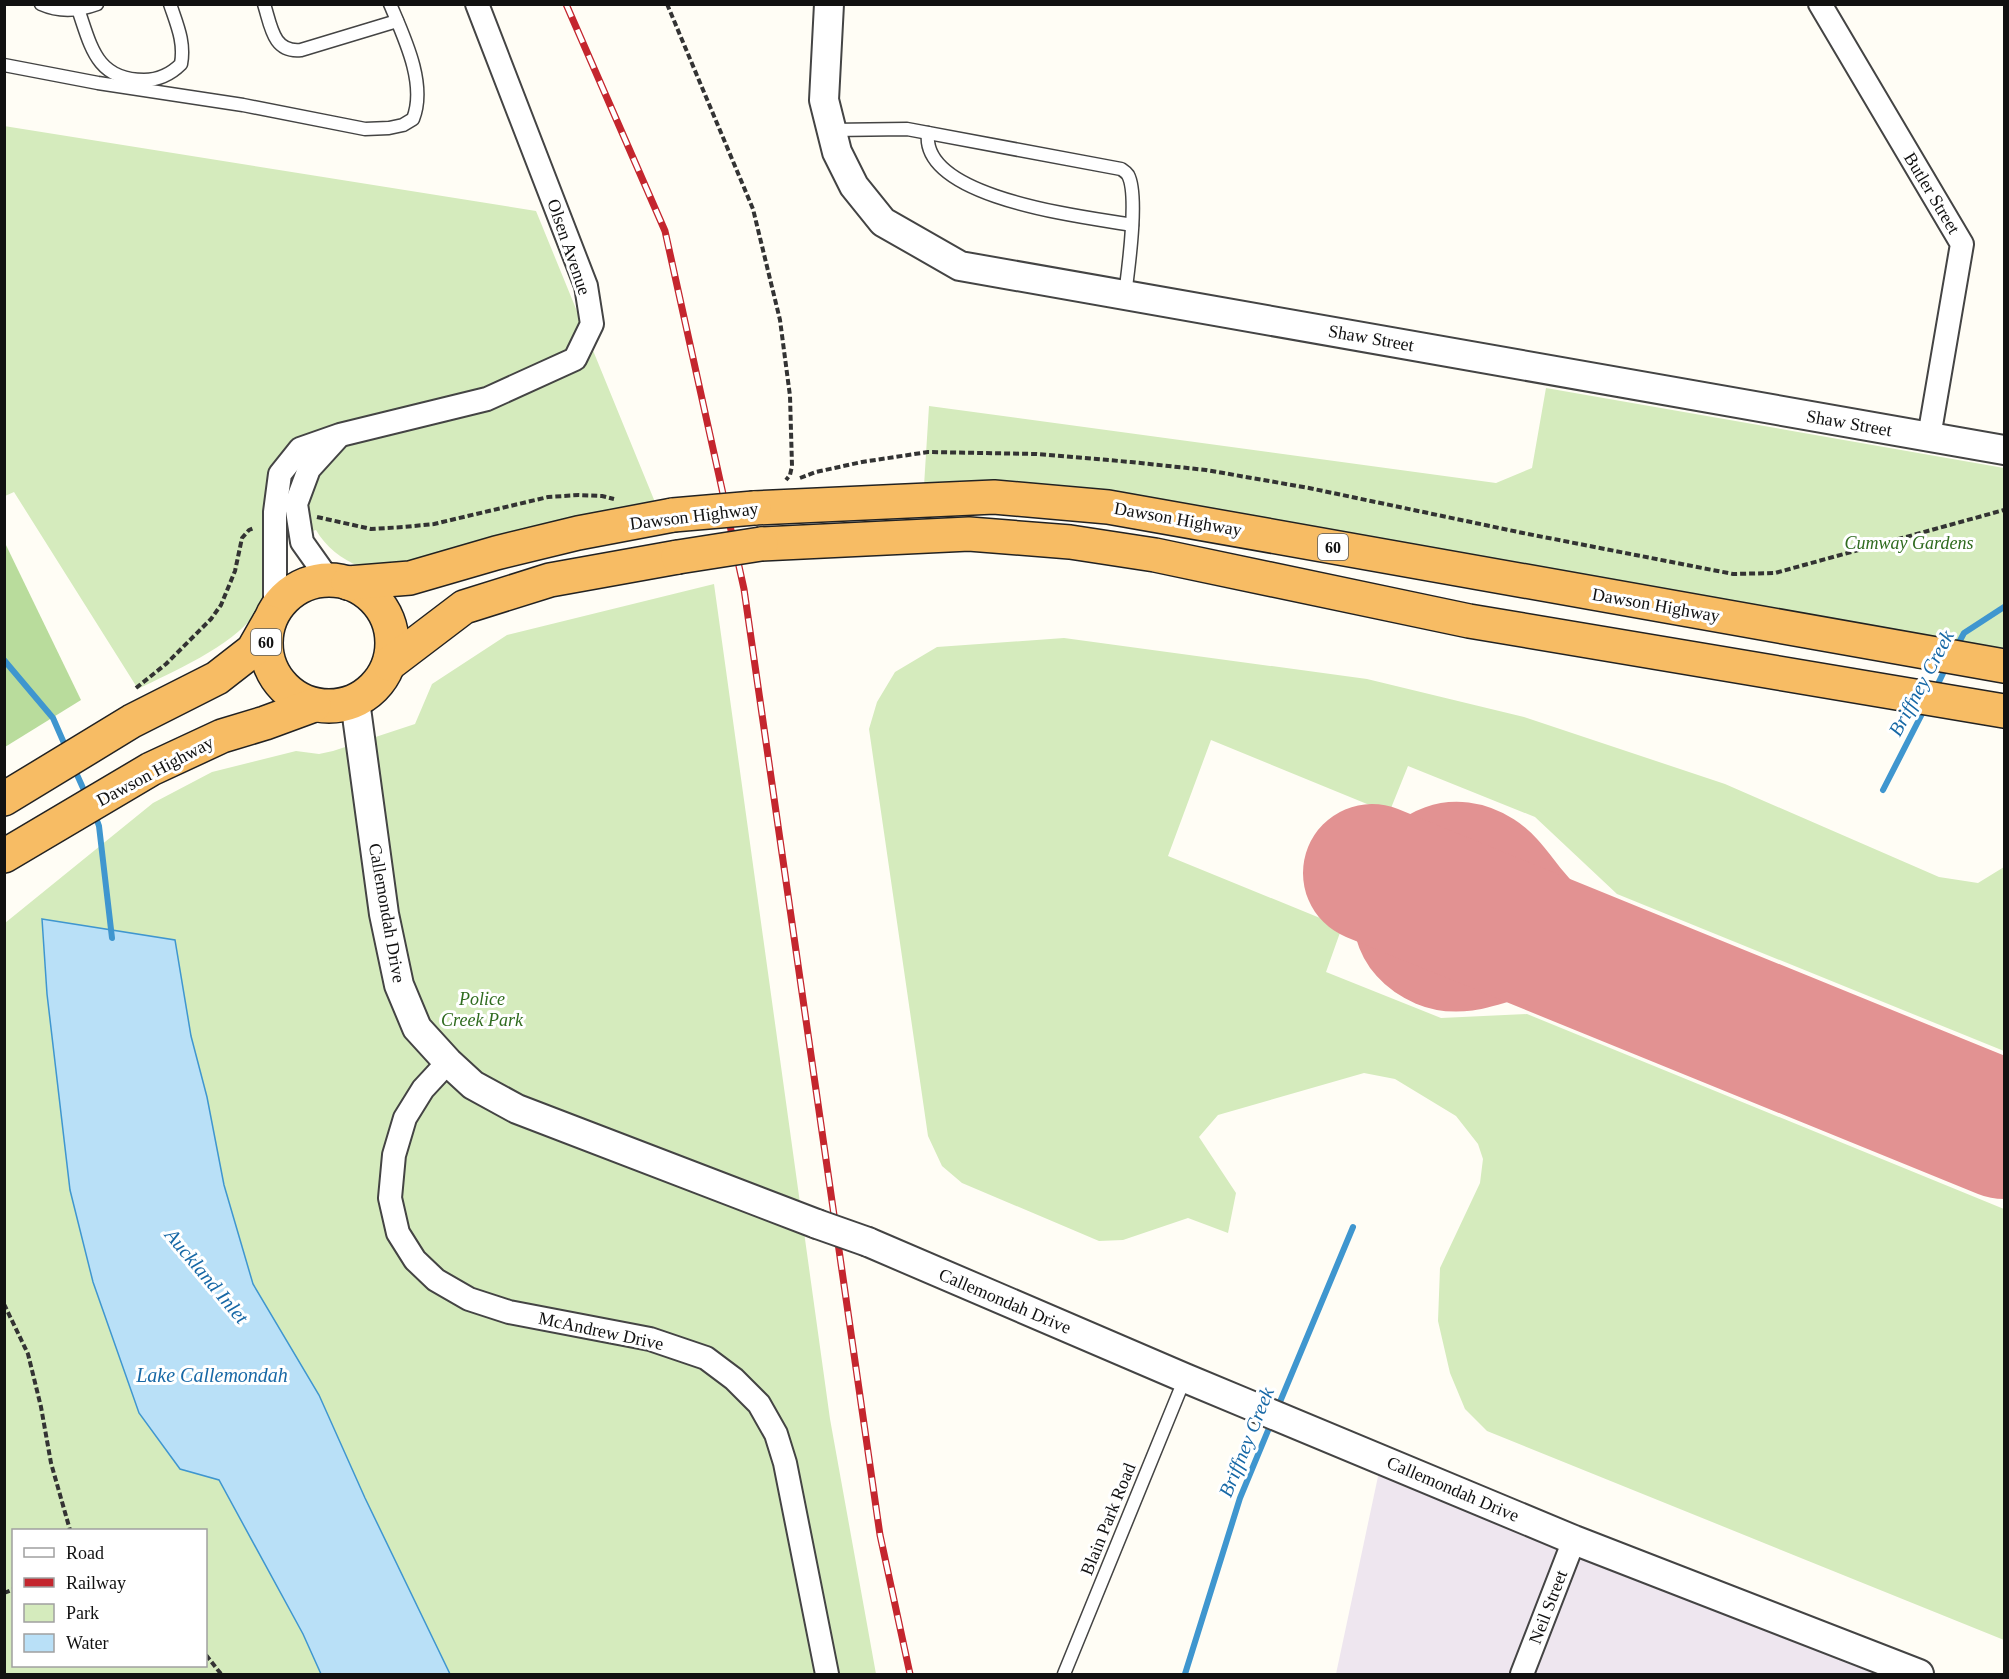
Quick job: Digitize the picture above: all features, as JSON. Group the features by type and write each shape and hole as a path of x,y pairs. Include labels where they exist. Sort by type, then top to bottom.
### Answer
{"highway":[{"name":"Dawson Highway","path":"338,581 410,578 496,553 578,533 673,515 754,508 994,497 1108,507 2004,666"},
{"name":"Dawson Highway","path":"389,664 464,607 550,580 761,544 969,534 1070,542 1155,555 1469,621 1995,710"},
{"name":"60","path":"4,799 131,708 217,678 253,650 272,616 289,594 307,584 338,581"},
{"path":"314,705 335,706 355,701 376,687 389,664 393,644 390,624 381,606 366,591 338,581"},
{"name":"60","path":"272,616 266,643 269,664 279,682 295,697 314,705"},
{"name":"Dawson Highway","path":"4,856 151,769 222,736 314,705"}],"street":[{"name":"Olsen Avenue","path":"272,616 275,523 280,474 300,448 340,435 487,399 575,359 592,324 586,286 477,4"},
{"name":"Shaw Street","path":"829,4 824,100 837,152 854,186 883,222 960,266 2004,450"},
{"name":"Butler Street","path":"1820,4 1962,244 1929,437"},
{"path":"338,581 303,542 296,504 309,469 340,435"},
{"name":"Callemondah Drive","path":"355,701 384,914 399,985 417,1028 447,1062 473,1085 517,1110 868,1242 1185,1378 1574,1540 1919,1674"},
{"name":"McAndrew Drive","path":"447,1062 423,1089 405,1118 394,1155 390,1197 398,1233 409,1251 436,1280 468,1299 509,1312 661,1342 706,1358 734,1379 759,1404 776,1434 785,1463 826,1674"},
{"name":"Neil Street","path":"1522,1674 1574,1540"}],"lane":[{"path":"41,4 50,8 89,6 92,50 104,67 115,75 129,80 162,78 181,64 182,40 170,4"},
{"path":"264,4 276,41 291,51 397,21"},
{"path":"4,65 98,83 243,105 365,129 388,128 403,125 414,119 418,109 418,94 410,52 390,4"},
{"path":"832,130 908,129 1121,169 1129,176 1131,184 1132,225 1125,295"},
{"path":"928,133 927,144 933,158 949,172 981,192 1027,206 1132,225"},
{"name":"Blain Park Road","path":"1064,1674 1185,1378"}],"path":[{"path":"667,4 753,209 780,320 790,396 792,466 790,475 780,486 789,483"},
{"path":"798,479 816,472 862,462 928,452 1037,454 1142,463 1206,470 1309,488 1733,574 1775,573 2004,510"},
{"path":"298,517 317,517 371,529 434,524 548,497 579,495 602,496 618,500"},
{"path":"131,708 166,664 221,605 236,571 243,538 249,530 275,523"},
{"path":"4,1304 28,1354 51,1463 70,1529"},
{"path":"207,1656 220,1674"}],"shaded area":[{"path":"1380,1467 1881,1674 1336,1674"}],"green space":[{"path":"4,126 536,211 657,507 452,559 359,566 335,552 316,530 266,544 266,590 260,607 248,622 213,650 138,689 14,492 5,496"},
{"name":"Cumway Gardens","path":"1546,388 2004,468 2004,654 924,486 929,406 1496,483 1532,468"},
{"path":"5,543 81,700 5,747"},
{"name":"Police Creek Park","path":"714,584 830,1419 876,1674 450,1674 365,1498 319,1395 253,1284 224,1185 207,1097 191,1036 42,919 47,994 70,1190 93,1282 139,1413 180,1469 219,1480 303,1634 321,1674 5,1674 5,923 153,803 212,772 296,751 319,754 333,751 415,724 432,684 507,635"},
{"path":"1064,638 1367,679 1524,717 1725,784 1939,877 1978,883 2004,867 2004,1051 1617,894 1535,817 1408,766 1389,813 1211,740 1168,856 1342,927 1326,972 1441,1018 1527,1014 2004,1209 2004,1640 1487,1431 1465,1409 1450,1373 1438,1321 1440,1268 1480,1183 1483,1159 1478,1144 1456,1116 1395,1079 1364,1073 1218,1115 1199,1137 1236,1193 1228,1233 1188,1218 1123,1240 1099,1241 962,1183 942,1166 928,1136 869,729 877,702 895,672 937,647"}],"water":[{"name":"Lake Callemondah","path":"42,919 175,940 191,1036 207,1097 224,1185 253,1284 319,1395 365,1498 450,1674 321,1674 303,1634 219,1480 180,1469 139,1413 93,1282 70,1190 47,994"}],"waterway":[{"name":"Briffney Creek","path":"1956,648 1964,633 2004,607"},
{"path":"4,660 53,718 67,750"},
{"name":"Briffney Creek","path":"1936,688 1947,665"},
{"name":"Briffney Creek","path":"1883,790 1925,708"},
{"path":"74,768 87,797"},
{"name":"Auckland Inlet","path":"95,815 99,826 112,938"},
{"name":"Briffney Creek","path":"1277,1409 1353,1227"},
{"name":"Briffney Creek","path":"1185,1674 1240,1498 1272,1421"}],"taxiway":[{"path":"1609,969 1520,863 1499,843 1465,830 1434,834 1409,849 1391,873 1381,901 1383,931 1398,957 1427,978 1447,983 1468,983 1549,961 1569,960 1590,964 1711,1010"}],"runway":[{"path":"1372,873 2004,1130"}],"railway":[{"path":"566,4 665,231 744,589 880,1535 910,1674"}]}
